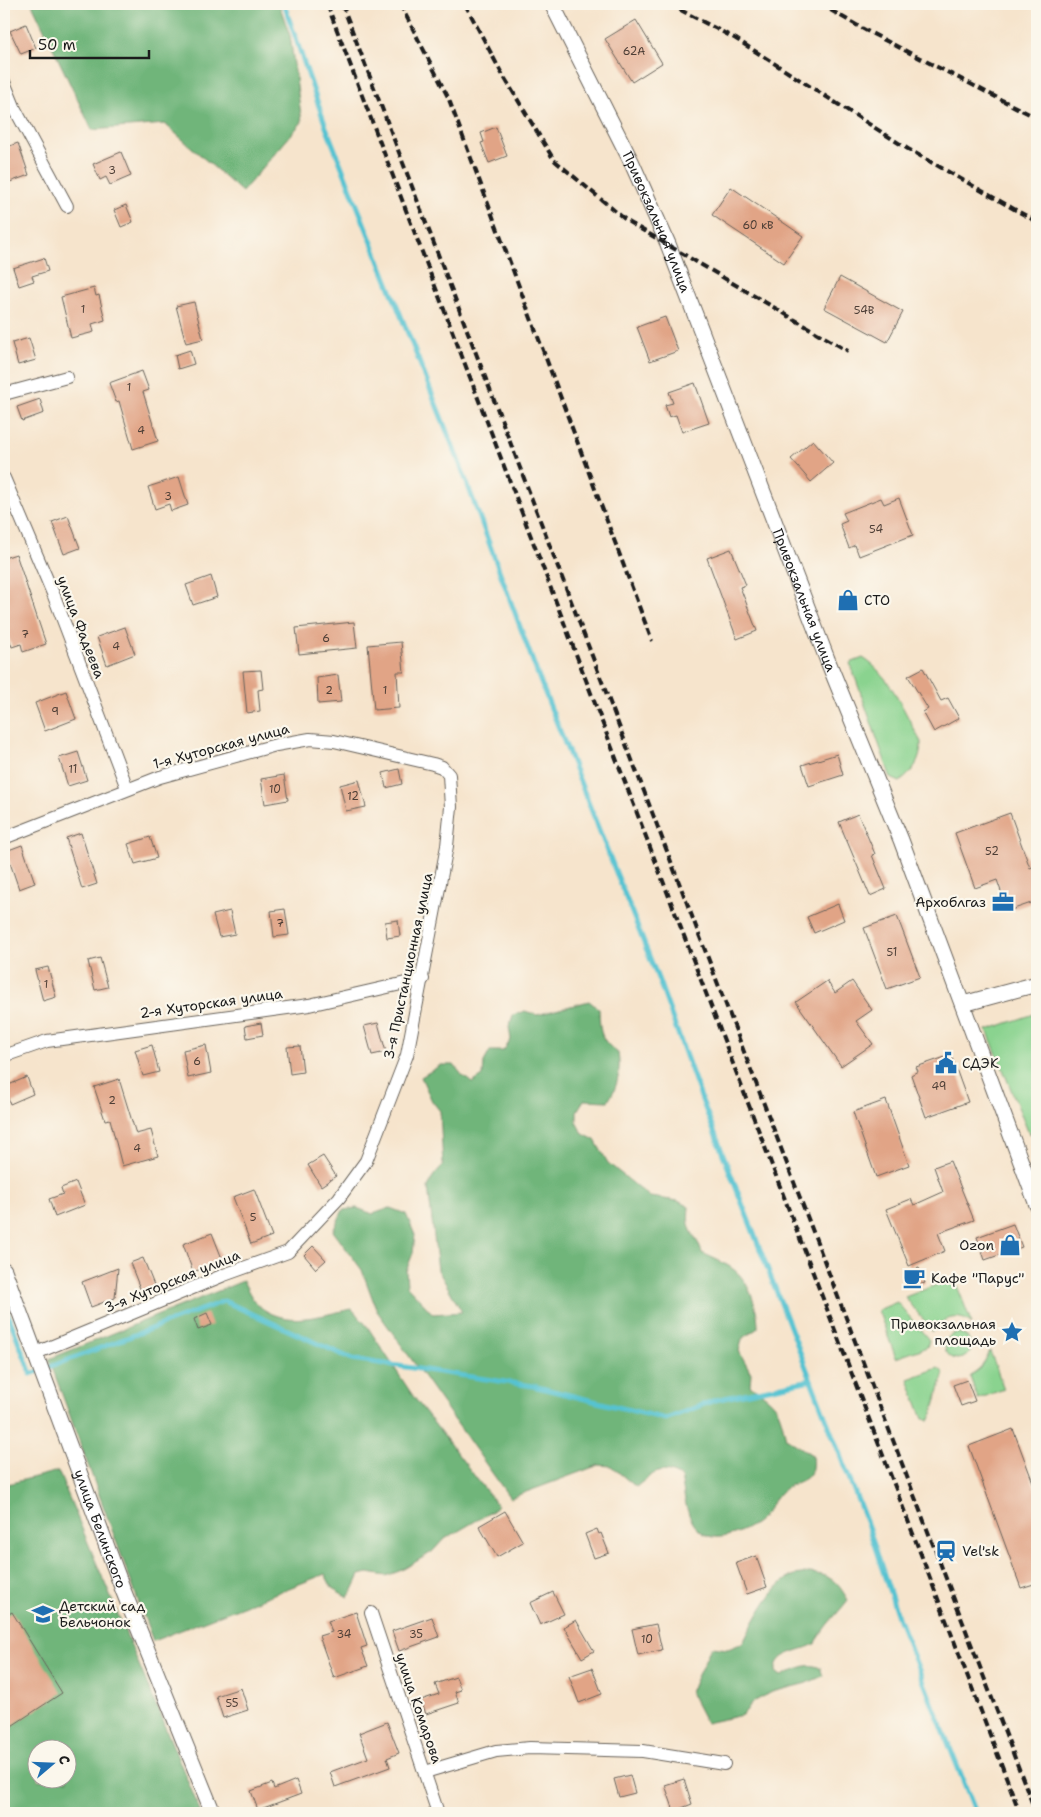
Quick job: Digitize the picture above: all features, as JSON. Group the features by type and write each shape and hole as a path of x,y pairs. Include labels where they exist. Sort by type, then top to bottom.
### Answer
{"street":[{"name":"Привокзальная улица","path":"552,4 631,161 668,244 827,659 901,840 1037,1204"},
{"path":"4,82 9,111 67,206"},
{"path":"4,394 67,377"},
{"name":"улица Фадеева","path":"4,478 54,596 127,788"},
{"name":"1-я Хуторская улица","path":"4,838 127,788 160,777 267,748 310,739 334,741 433,764 442,767 449,775"},
{"name":"3-я Пристанционная улица","path":"312,1227 339,1198 366,1161 407,1055 447,846 451,807 449,775"},
{"name":"2-я Хуторская улица","path":"4,1056 47,1041 309,1005 423,979"},
{"path":"963,1004 1037,984"},
{"name":"3-я Хуторская улица","path":"36,1353 215,1279 288,1252 312,1227"},
{"name":"улица Белинского","path":"4,1270 123,1590 212,1813"},
{"name":"улица Комарова","path":"371,1613 438,1813"},
{"path":"425,1772 496,1750 530,1748 643,1751 724,1764"}],"green space":[{"path":"32,4 279,4 290,36 302,122 242,192 165,124 92,130"},
{"path":"863,658 882,674 921,742 920,755 916,765 900,782 891,778 850,663"},
{"path":"589,1001 599,1009 600,1029 604,1039 618,1053 619,1072 614,1090 608,1101 584,1100 577,1111 577,1124 583,1134 595,1140 608,1163 650,1197 678,1201 689,1207 690,1228 702,1253 727,1265 744,1280 753,1301 758,1324 758,1328 742,1339 739,1351 751,1373 750,1385 767,1397 776,1407 786,1438 812,1455 811,1472 807,1477 785,1489 757,1522 737,1533 722,1537 709,1536 695,1526 688,1511 681,1477 673,1473 657,1472 636,1487 611,1466 599,1465 510,1498 377,1311 362,1270 333,1231 343,1210 357,1208 373,1214 390,1208 406,1214 415,1235 413,1253 406,1271 407,1286 433,1314 462,1312 438,1270 428,1187 434,1175 443,1165 440,1111 432,1101 421,1077 441,1065 454,1065 472,1083 483,1076 484,1062 490,1051 503,1051 511,1040 509,1027 513,1015 525,1011 537,1015"},
{"path":"1037,1013 1037,1131 1029,1134 987,1030"},
{"path":"954,1278 972,1324 962,1318 951,1318 941,1323 933,1332 905,1297"},
{"path":"243,1281 258,1305 280,1317 316,1317 352,1309 367,1326 413,1396 497,1505 491,1512 443,1540 432,1552 402,1570 386,1576 368,1573 360,1575 348,1597 332,1588 325,1574 153,1641 49,1359"},
{"path":"897,1302 929,1340 927,1347 896,1358 878,1310"},
{"path":"958,1333 967,1337 971,1346 967,1355 958,1359 949,1355 945,1346 949,1337"},
{"path":"990,1351 1004,1389 978,1399 970,1377 981,1368"},
{"path":"938,1368 944,1373 930,1420 923,1419 908,1379"},
{"path":"58,1471 201,1813 4,1813 4,1485"},
{"path":"809,1573 823,1575 833,1580 848,1600 826,1626 816,1643 784,1656 777,1665 776,1672 781,1676 800,1667 815,1666 820,1668 823,1676 807,1683 772,1692 755,1701 742,1715 706,1723 690,1692 711,1647 728,1649 743,1643 769,1597 776,1589 792,1576"}],"building":[{"path":"636,20 662,63 632,82 605,39"},
{"path":"26,24 36,48 21,54 10,31"},
{"path":"496,127 507,156 489,163 481,143 484,142 481,133"},
{"path":"18,143 29,175 7,183 4,174 4,148"},
{"path":"121,152 131,176 110,185 106,177 100,180 93,164"},
{"path":"731,187 803,236 784,263 712,215"},
{"path":"126,205 133,222 121,227 114,210"},
{"path":"44,258 48,271 32,276 34,281 19,286 13,268"},
{"path":"840,277 903,312 887,342 824,308"},
{"path":"94,288 96,296 99,295 105,320 92,324 94,332 71,338 61,297"},
{"path":"194,302 203,339 186,343 176,306"},
{"path":"665,317 678,351 650,361 637,327"},
{"path":"29,338 36,360 18,365 12,343"},
{"path":"190,350 194,364 178,369 175,355"},
{"path":"142,371 149,390 143,392 158,441 133,449 119,401 116,402 109,383"},
{"path":"695,383 709,423 682,432 676,415 669,417 665,405 673,403 669,392"},
{"path":"40,399 44,413 22,421 17,407"},
{"path":"813,440 833,463 811,482 791,459"},
{"path":"179,477 188,505 171,511 169,504 155,509 148,487"},
{"path":"881,498 884,504 899,498 913,535 859,556 855,545 849,548 840,524 847,521 843,513"},
{"path":"68,516 80,548 64,554 52,522"},
{"path":"731,549 746,585 740,587 757,631 737,639 707,558"},
{"path":"16,554 46,644 23,652 21,644 12,647 4,624 4,558"},
{"path":"211,576 217,597 193,605 186,585"},
{"path":"354,622 357,648 299,654 296,628"},
{"path":"125,627 135,654 107,665 97,637"},
{"path":"401,642 404,672 397,672 399,708 374,710 368,645"},
{"path":"923,668 941,701 948,698 959,718 934,732 923,712 928,709 908,676"},
{"path":"261,670 263,689 258,690 260,711 247,713 243,671"},
{"path":"338,675 341,702 318,704 317,678"},
{"path":"66,691 76,719 45,731 35,703"},
{"path":"78,752 87,780 68,786 59,758"},
{"path":"837,754 843,775 809,786 802,765"},
{"path":"399,769 402,784 386,788 383,773"},
{"path":"284,775 288,800 265,804 261,779"},
{"path":"359,780 366,807 346,811 340,785"},
{"path":"1010,813 1030,868 1037,865 1037,901 1008,911 997,880 975,888 955,833"},
{"path":"858,814 875,854 872,855 886,889 870,896 839,822"},
{"path":"81,833 97,884 82,889 66,838"},
{"path":"150,837 157,858 135,864 128,844"},
{"path":"22,845 35,883 19,889 6,851"},
{"path":"838,904 844,920 814,933 807,917"},
{"path":"285,909 289,935 274,937 271,911"},
{"path":"230,911 235,934 219,937 213,915"},
{"path":"897,916 920,977 887,989 864,928"},
{"path":"398,920 400,936 387,938 385,922"},
{"path":"100,958 108,987 95,990 88,961"},
{"path":"48,967 56,997 43,1001 35,970"},
{"path":"827,981 835,993 852,981 872,1010 856,1021 873,1044 841,1066 796,1002"},
{"path":"261,1023 263,1035 247,1038 245,1026"},
{"path":"378,1023 386,1052 372,1055 364,1026"},
{"path":"152,1045 159,1072 143,1076 135,1050"},
{"path":"206,1045 211,1073 188,1078 183,1050"},
{"path":"300,1046 303,1072 290,1074 287,1047"},
{"path":"951,1055 968,1102 926,1117 911,1075 918,1071 916,1067"},
{"path":"27,1077 33,1094 10,1104 4,1087"},
{"path":"119,1079 136,1134 151,1130 158,1156 122,1166 110,1119 105,1120 94,1087"},
{"path":"886,1100 909,1165 876,1177 853,1112"},
{"path":"323,1156 336,1176 321,1186 308,1165"},
{"path":"950,1161 974,1220 938,1233 945,1251 909,1266 886,1209 911,1199 914,1205 943,1192 934,1167"},
{"path":"76,1182 85,1205 55,1217 49,1199 63,1194 61,1188"},
{"path":"254,1189 272,1236 251,1244 233,1197"},
{"path":"1013,1224 1022,1247 985,1260 977,1237"},
{"path":"212,1233 223,1261 193,1272 183,1244"},
{"path":"313,1246 326,1260 316,1269 304,1255"},
{"path":"143,1258 156,1290 143,1296 130,1263"},
{"path":"118,1268 115,1298 91,1307 82,1282"},
{"name":"Кафе \"Парус\"","path":"919,1268 925,1283 909,1288 904,1273"},
{"path":"207,1313 212,1325 198,1330 194,1319"},
{"path":"967,1380 975,1401 961,1406 953,1385"},
{"path":"1013,1429 1037,1493 1037,1583 1021,1588 969,1446"},
{"path":"505,1511 523,1542 497,1557 479,1526"},
{"path":"597,1529 599,1534 601,1533 609,1553 594,1558 585,1534"},
{"path":"756,1556 767,1587 747,1594 736,1563"},
{"path":"553,1592 564,1614 540,1625 530,1603"},
{"path":"12,1612 62,1693 4,1731 4,1617"},
{"path":"356,1612 367,1646 361,1648 368,1666 334,1678 319,1636 332,1632 328,1621"},
{"path":"432,1617 439,1637 399,1651 392,1631"},
{"path":"576,1620 594,1651 582,1658 564,1627"},
{"path":"656,1624 662,1650 638,1655 632,1629"},
{"path":"592,1668 602,1694 579,1703 569,1676"},
{"path":"456,1677 461,1690 455,1692 459,1703 426,1714 421,1700 439,1694 435,1684"},
{"path":"241,1688 248,1710 223,1718 216,1696"},
{"path":"387,1722 399,1753 387,1758 390,1767 335,1787 330,1772 368,1758 359,1733"},
{"path":"630,1775 635,1793 619,1797 614,1779"},
{"path":"684,1779 692,1804 674,1811 665,1785"},
{"path":"296,1780 301,1794 258,1810 251,1791 272,1783 274,1789"}],"waterway":[{"path":"284,4 326,127 461,467 539,678 659,981 703,1103 869,1529 899,1620 976,1813"},
{"path":"4,1304 31,1374 224,1301 352,1359 533,1386 666,1419 715,1400 811,1380"}],"railway":[{"path":"327,4 1020,1813"},
{"path":"342,4 1036,1813"},
{"path":"400,4 448,97 652,641"},
{"path":"465,4 501,72 554,160 627,221 848,351"},
{"path":"669,4 736,39 908,149 1037,222"},
{"path":"820,4 867,31 1037,118"}],"place":[{"name":"СТО","path":"848,600"},
{"name":"Архоблгаз","path":"1003,902"},
{"name":"СДЭК","path":"946,1063"},
{"name":"Ozon","path":"1010,1245"},
{"name":"Кафе \"Парус\"","path":"914,1278"},
{"name":"Привокзальная площадь","path":"1012,1332"},
{"name":"Vel'sk","path":"946,1551"},
{"name":"Детский сад Бельчонок","path":"43,1614"}]}
